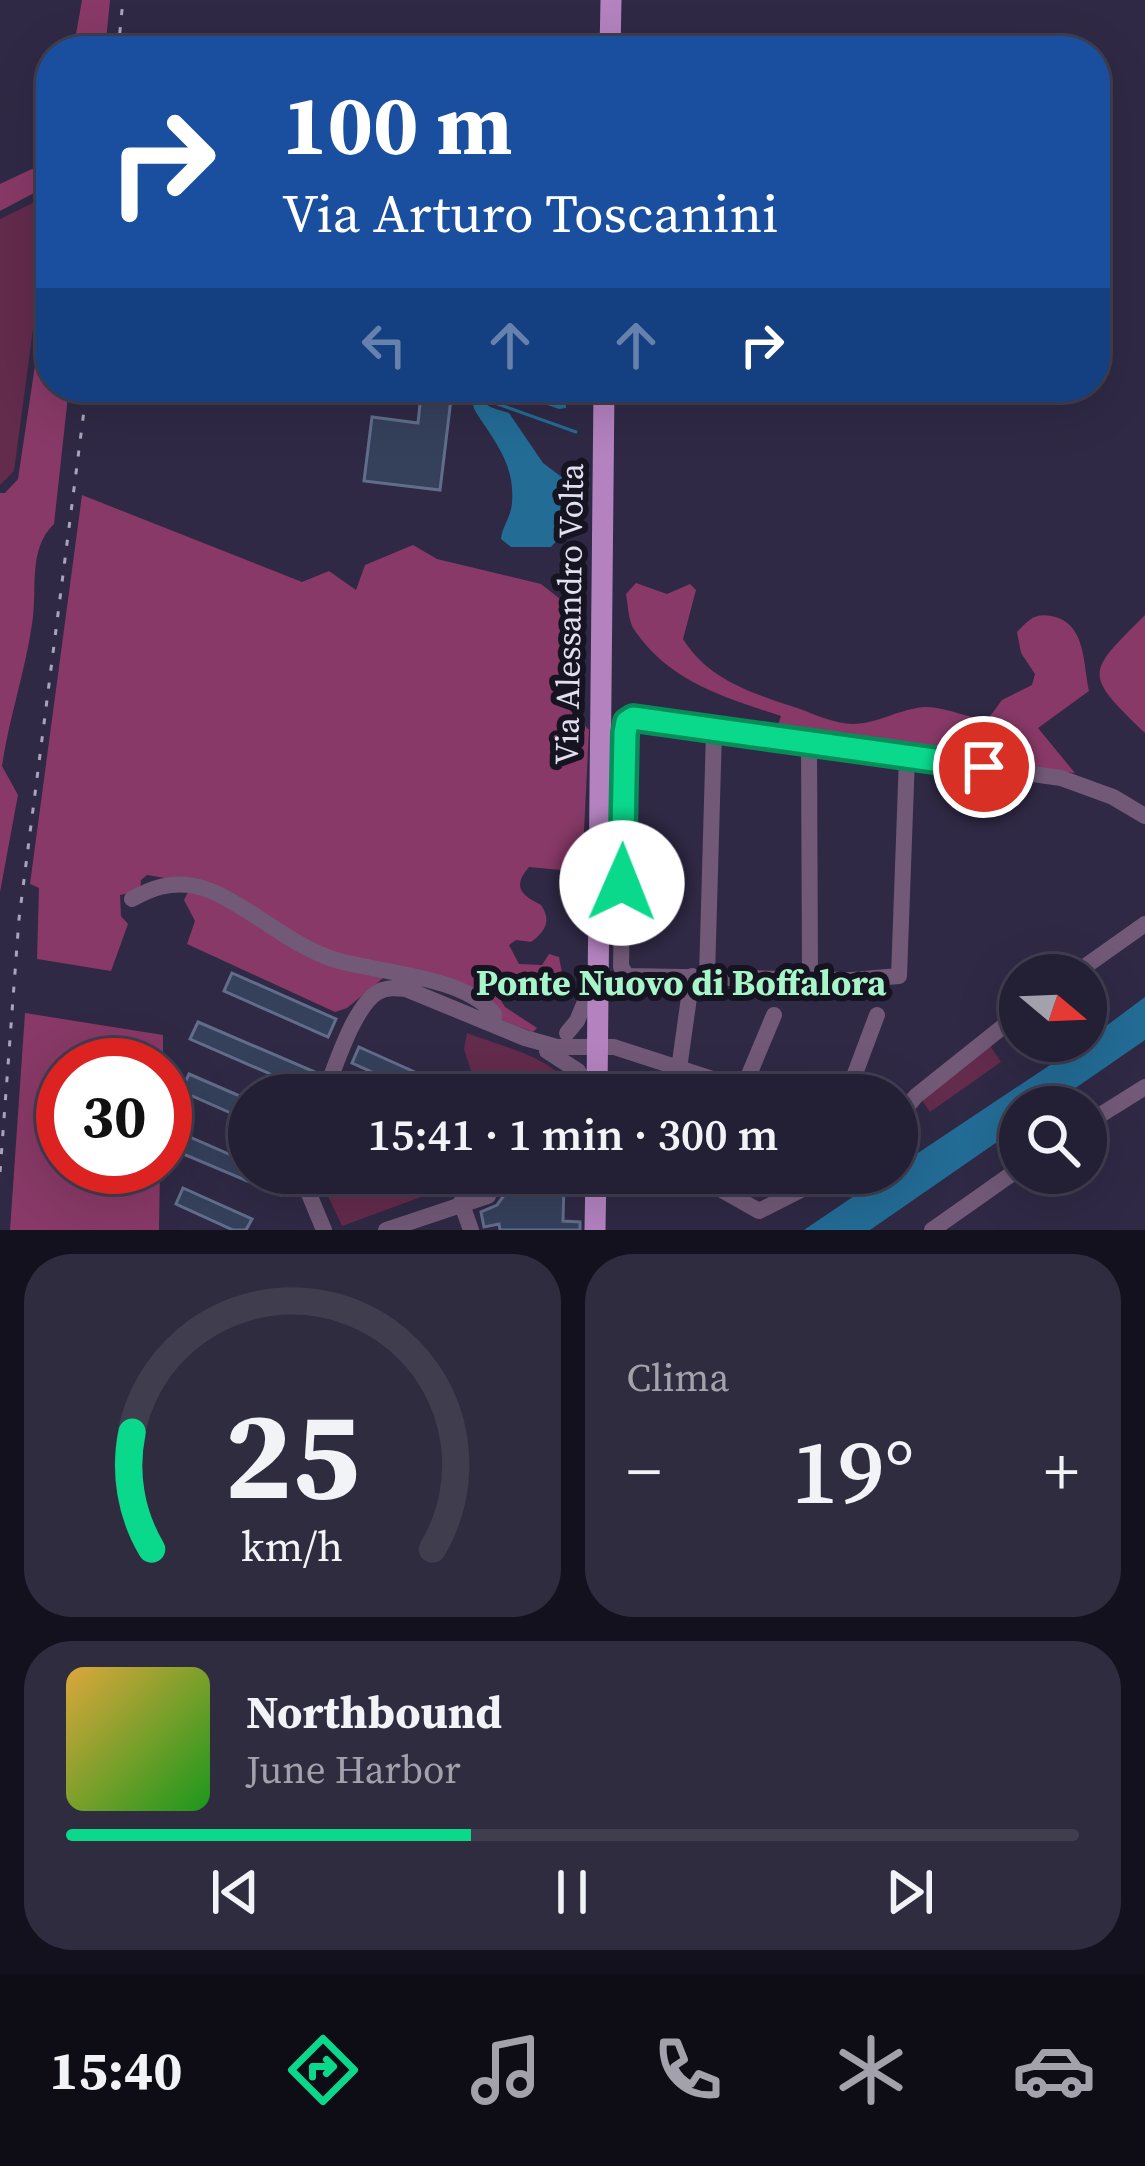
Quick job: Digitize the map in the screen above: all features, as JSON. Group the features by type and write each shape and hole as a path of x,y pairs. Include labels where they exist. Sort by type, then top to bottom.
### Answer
{"main road":[{"path":"610,36 611,0"},
{"name":"Via Alessandro Volta","path":"596,1074 604,402"},
{"path":"595,1230 596,1194"}],"street":[{"name":"Via Alessandro Volta","path":"700,976 627,976 620,967 627,722 640,719 714,731"},
{"path":"683,1074 700,976 714,731 1061,778 1113,797 1145,816"},
{"path":"809,744 810,979"},
{"path":"700,976 899,976 907,757"},
{"path":"600,842 623,841"},
{"path":"132,899 175,884 200,886 302,947 459,991 488,1006 494,1014 493,1025"},
{"path":"1102,954 1145,924"},
{"path":"567,1033 584,1008 599,955"},
{"path":"333,1074 361,1010 379,992 406,989 525,1039 564,1059 580,1074"},
{"path":"758,1074 774,1015"},
{"path":"855,1074 878,1015"},
{"path":"918,1094 999,1030"},
{"path":"525,1039 567,1033 598,1047"},
{"path":"525,1039 557,1047 614,1047 696,1074"},
{"path":"1107,1111 1145,1087"},
{"path":"932,1230 999,1183"},
{"path":"309,1194 324,1230"},
{"path":"728,1194 755,1210 790,1194"},
{"path":"386,1230 488,1196"},
{"path":"461,1202 471,1230"}],"shaded area":[{"path":"82,0 110,0 106,36 76,36"},
{"path":"36,167 36,192 0,211 0,184"},
{"path":"36,201 36,306 14,471 0,485 0,219"},
{"path":"36,358 36,402 67,402 54,524 37,558 32,624 2,766 18,795 0,892 0,493 18,479"},
{"path":"82,495 302,582 329,571 356,590 365,565 413,545 437,559 541,584 573,609 576,646 566,706 589,730 582,872 529,867 521,890 541,905 545,926 531,942 516,940 509,945 519,964 542,965 549,954 559,957 564,984 522,987 500,999 537,1028 533,1032 499,1019 493,1005 388,974 347,1008 335,1012 187,944 195,921 184,900 188,892 171,879 147,875 140,891 120,895 121,916 128,924 111,971 37,959 39,888 30,884"},
{"path":"636,583 667,594 690,584 696,590 683,639 720,676 766,698 846,724 926,707 988,719 1002,700 1032,685 1035,674 1021,653 1017,632 1036,617 1062,620 1081,645 1089,691 1038,728 1075,773 774,736 781,716 700,685 649,649 630,618 626,594"},
{"path":"1145,615 1145,733 1111,698 1100,674 1111,650"},
{"path":"25,1013 163,1035 36,1038 36,1194 160,1194 159,1230 10,1230"},
{"path":"467,1033 513,1049 559,1074 472,1074 464,1049"},
{"path":"989,1044 1001,1062 930,1112 922,1100"},
{"path":"328,1194 429,1194 342,1226"}],"water":[{"path":"472,402 484,402 509,413 543,463 567,481 568,528 551,547 511,547 501,539 511,508 510,477 503,455"},
{"path":"539,402 566,402 566,408"},
{"path":"1145,997 1145,1040 1078,1086 1018,1086 1054,1062 1107,1062 1107,1025"},
{"path":"999,1099 999,1141 870,1230 804,1230 857,1194 918,1194 918,1153"}],"building":[{"path":"420,402 451,402 440,490 364,481 372,417 418,423"},
{"path":"232,973 336,1019 328,1037 224,991"},
{"path":"198,1022 315,1072 270,1074 190,1038"},
{"path":"359,1047 419,1074 376,1074 352,1063"},
{"path":"192,1075 228,1091 228,1112 192,1096"},
{"path":"192,1138 228,1154 228,1173 192,1158"},
{"path":"192,1192 252,1219 246,1230 233,1230 176,1204 180,1194"},
{"path":"505,1194 564,1194 563,1221 580,1222 580,1230 484,1227 481,1212 497,1205"}],"waterway":[{"path":"494,402 576,432"}],"railway":[{"path":"119,36 123,0"},
{"path":"0,1172 19,919 85,402"}],"district":[{"name":"Ponte Nuovo di Boffalora","path":"681,982"}],"route":[{"path":"622,883 625,733 633,718 984,767"}]}
